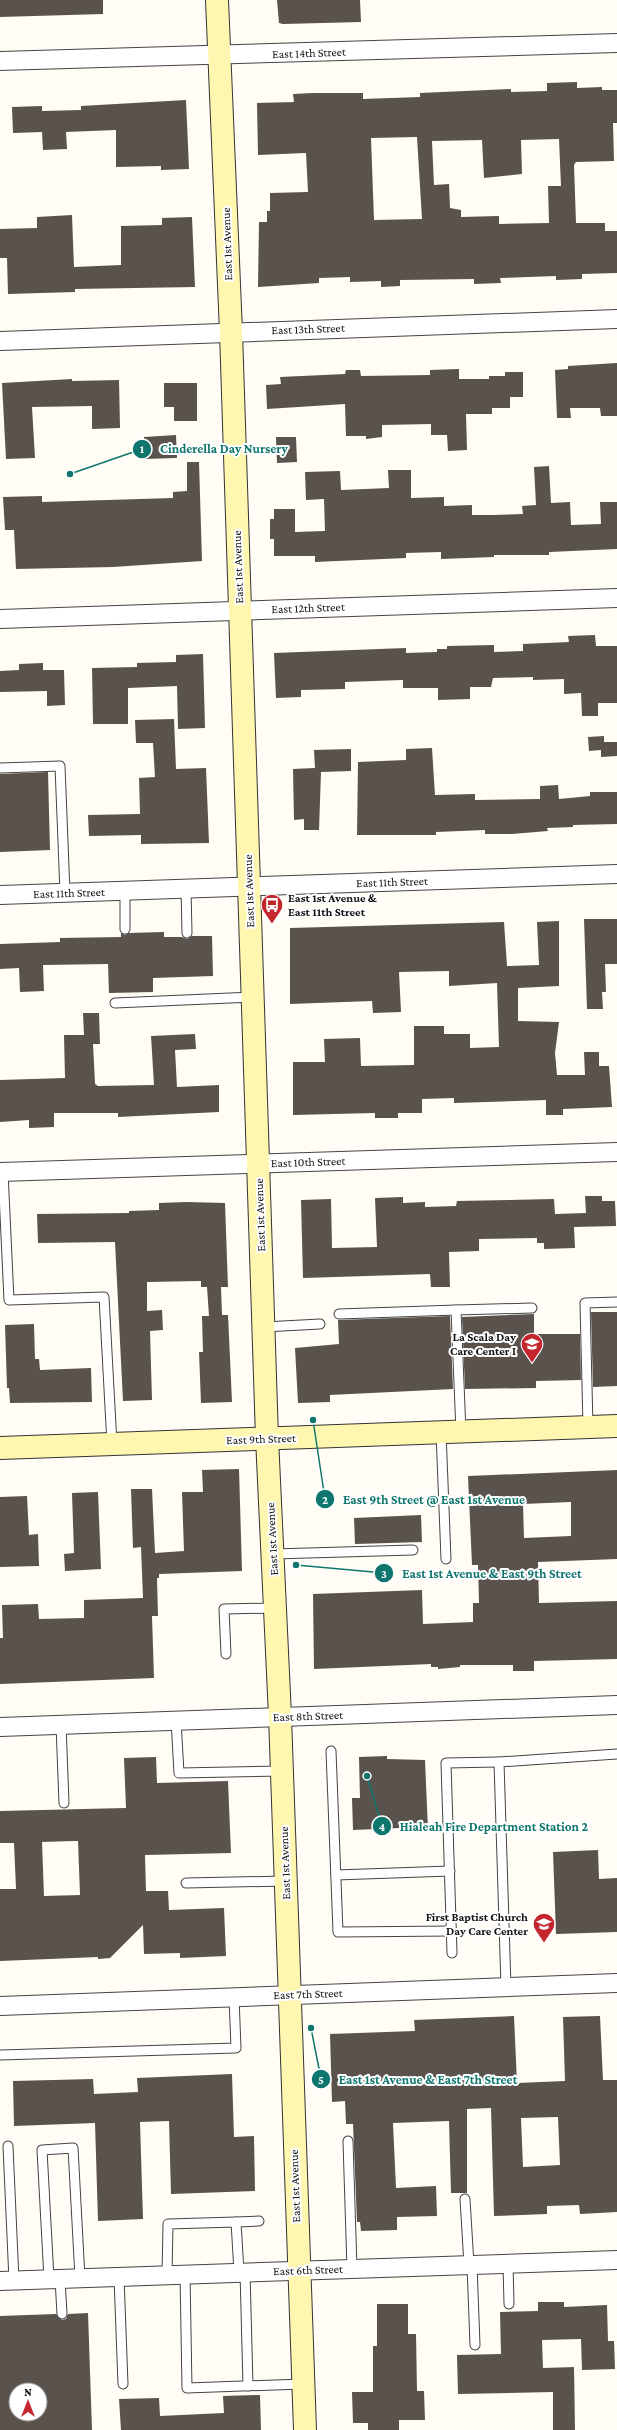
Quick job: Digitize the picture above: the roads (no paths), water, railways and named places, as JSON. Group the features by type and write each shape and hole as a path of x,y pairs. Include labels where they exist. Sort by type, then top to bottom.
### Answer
{"street":[{"name":"East 1st Avenue","path":"217,0 231,332 267,1438 280,1716 298,2270 305,2430"},
{"name":"East 14th Street","path":"0,61 219,56 617,43"},
{"name":"East 13th Street","path":"0,341 617,319"},
{"name":"East 12th Street","path":"0,619 617,598"},
{"name":"East 11th Street","path":"0,895 617,874"},
{"name":"East 10th Street","path":"2,1172 617,1152"},
{"name":"East 9th Street","path":"0,1448 617,1426"},
{"name":"East 8th Street","path":"0,1727 617,1705"},
{"name":"East 7th Street","path":"0,2006 289,1994 617,1983"},
{"name":"East 6th Street","path":"7,2281 617,2260"}],"lane":[{"path":"0,768 60,766 65,893"},
{"path":"186,889 187,933"},
{"path":"125,891 126,929"},
{"path":"115,1003 253,997"},
{"path":"2,1172 9,1300 104,1297 112,1444"},
{"path":"588,1427 585,1303 617,1302"},
{"path":"339,1314 532,1308"},
{"path":"446,1559 456,1310"},
{"path":"264,1327 320,1324"},
{"path":"273,1554 413,1550"},
{"path":"226,1654 224,1609 275,1608"},
{"path":"176,1720 179,1773 282,1771"},
{"path":"61,1725 64,1802"},
{"path":"331,1751 338,1932 452,1931"},
{"path":"452,1953 446,1763 499,1762 617,1754"},
{"path":"499,1762 506,1987"},
{"path":"336,1874 450,1871"},
{"path":"186,1883 285,1881"},
{"path":"0,2055 236,2048 234,1997"},
{"path":"348,2141 352,2268"},
{"path":"7,2281 8,2146"},
{"path":"62,2314 54,2279 42,2150 73,2148 80,2278"},
{"path":"465,2199 475,2345"},
{"path":"167,2275 168,2224 259,2221"},
{"path":"236,2222 242,2272 248,2386"},
{"path":"508,2264 509,2304"},
{"path":"185,2274 187,2388 303,2384"},
{"path":"119,2277 123,2384"}],"place":[{"name":"Cinderella Day Nursery","path":"70,474"},
{"name":"East 1st Avenue & East 11th Street","path":"272,924"},
{"name":"La Scala Day Care Center I","path":"532,1364"},
{"name":"East 9th Street @ East 1st Avenue","path":"313,1420"},
{"name":"East 1st Avenue & East 9th Street","path":"296,1565"},
{"name":"Hialeah Fire Department Station 2","path":"367,1776"},
{"name":"First Baptist Church Day Care Center","path":"544,1944"},
{"name":"East 1st Avenue & East 7th Street","path":"311,2028"}]}
